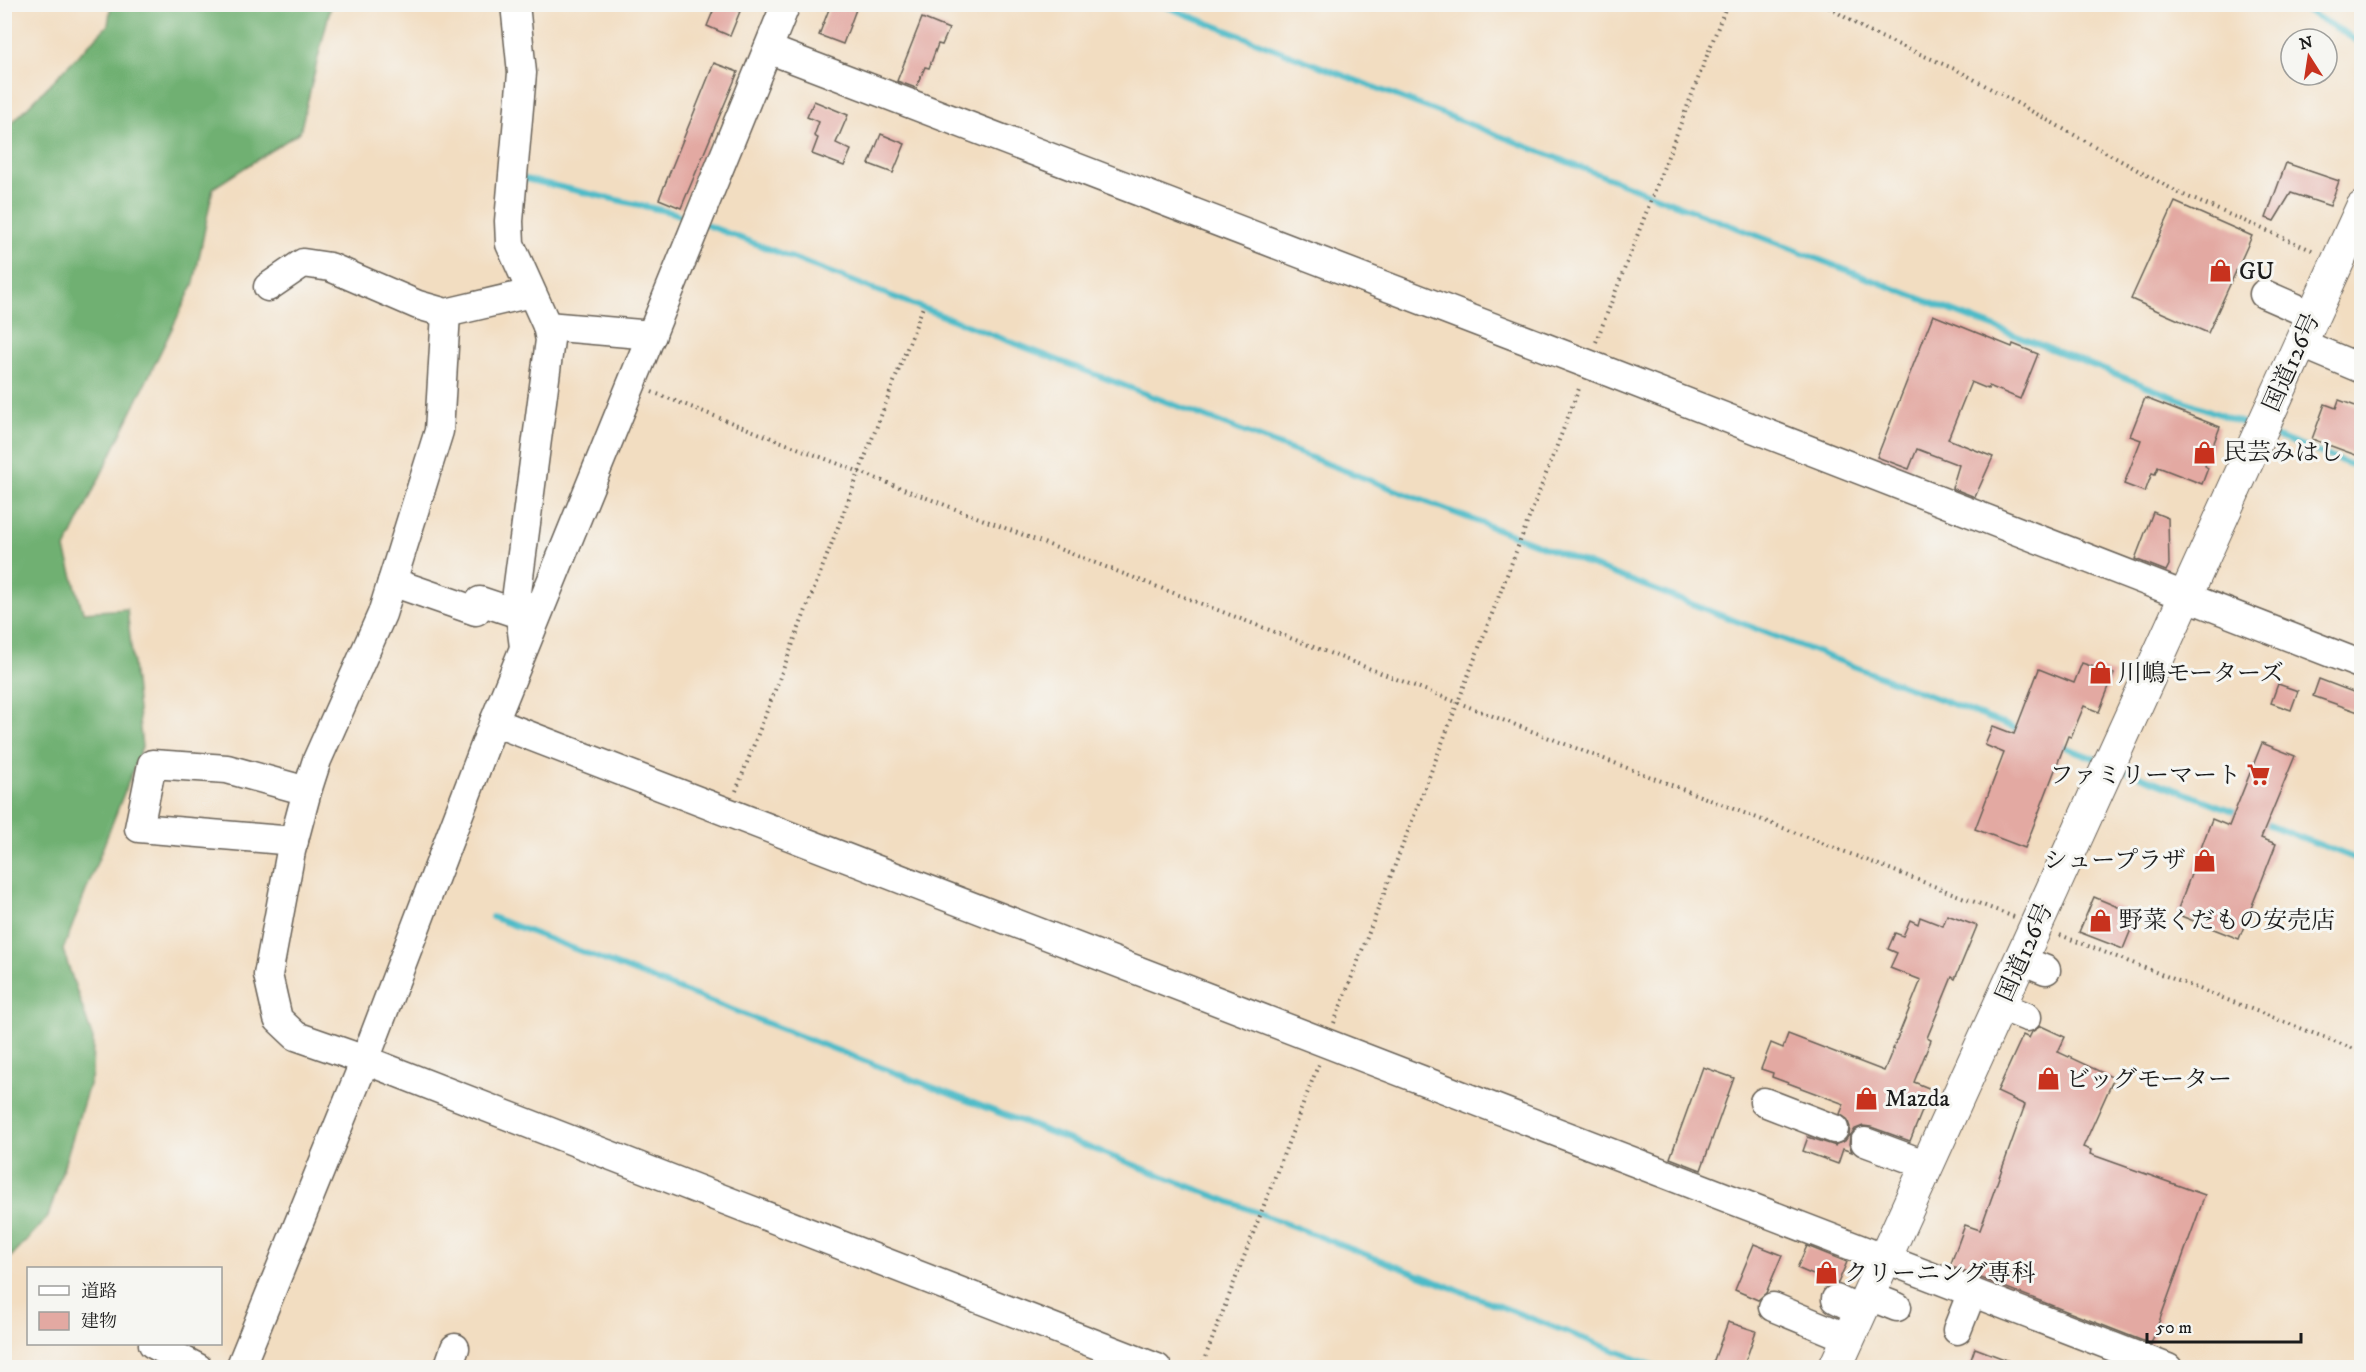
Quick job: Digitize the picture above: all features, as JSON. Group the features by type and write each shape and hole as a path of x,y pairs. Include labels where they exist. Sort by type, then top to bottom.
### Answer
{"highway":[{"name":"国道126号","path":"1835,1368 1853,1310 1884,1258 1927,1165 2013,1011 2034,965 2036,926 2361,208"}],"street":[{"path":"515,4 522,73 509,221 510,244 547,326 550,340 517,592 524,649"},
{"path":"240,1368 365,1060 494,722 786,4"},
{"path":"768,49 1588,364 2361,665"},
{"path":"268,287 303,263 330,267 418,305 446,313 531,293"},
{"path":"2264,294 2306,329 2361,369"},
{"path":"446,313 440,431 382,614 317,759 294,842 268,975 278,1019 296,1036 365,1060 1156,1368"},
{"path":"547,326 652,335"},
{"path":"392,582 476,611 480,601 519,614"},
{"path":"494,722 2168,1368"},
{"path":"294,842 139,828 152,764 227,769 307,791"},
{"path":"1764,1102 1834,1130"},
{"path":"1865,1142 1927,1165"},
{"path":"1957,1330 1972,1292"},
{"path":"1773,1307 1853,1310 1897,1306"},
{"path":"155,1345 198,1368"}],"path":[{"path":"1201,1368 1727,4"},
{"path":"1824,4 1867,31 1959,70 2179,193 2338,259"},
{"path":"728,812 923,307"},
{"path":"632,384 2361,1052"}],"green space":[{"path":"111,5 331,5 300,132 213,188 194,283 65,549 83,612 127,609 142,747 63,950 93,1039 92,1075 48,1217 5,1263 5,130 108,25"}],"building":[{"path":"716,4 743,4 730,36 707,26"},
{"path":"831,4 858,4 843,44 819,35"},
{"path":"922,18 949,29 942,45 938,44 929,68 925,67 916,88 897,81"},
{"path":"714,63 738,72 681,208 659,199"},
{"path":"814,101 848,115 836,143 851,150 844,166 812,154 818,138 814,136 819,122 807,117"},
{"path":"881,134 905,144 893,173 869,164"},
{"path":"2286,163 2339,181 2330,206 2291,193 2274,221 2266,218"},
{"path":"2175,202 2252,236 2208,333 2131,299"},
{"path":"1933,315 2012,347 2013,344 2038,354 2020,399 1989,386 1988,389 1971,382 1948,439 1993,457 1975,497 1952,488 1959,465 1917,449 1909,469 1877,457"},
{"path":"2145,398 2220,427 2205,466 2208,468 2202,484 2158,467 2155,474 2152,473 2145,492 2124,484 2141,440 2130,436"},
{"path":"2339,400 2361,408 2361,457 2312,439 2325,404 2336,408"},
{"path":"2153,512 2168,518 2169,565 2166,571 2135,559"},
{"path":"2082,663 2114,674 2099,712 2084,706 2071,737 2068,736 2025,848 1975,829 2004,753 1985,745 1993,726 2014,734 2039,669 2074,683"},
{"path":"2319,679 2361,695 2361,713 2313,696"},
{"path":"2278,684 2298,691 2291,710 2271,703"},
{"path":"2262,743 2295,756 2261,838 2276,844 2239,939 2176,914 2212,819 2229,826"},
{"path":"2094,897 2137,915 2123,949 2079,932"},
{"path":"1947,915 1977,926 1955,979 1952,977 1927,1038 1931,1040 1914,1082 1931,1089 1910,1141 1863,1126 1855,1129 1850,1136 1849,1144 1852,1152 1843,1149 1838,1164 1803,1151 1808,1137 1836,1146 1834,1145 1845,1141 1850,1127 1847,1119 1840,1114 1844,1104 1772,1077 1773,1073 1761,1069 1771,1043 1783,1048 1788,1034 1884,1071 1921,980 1890,968 1897,953 1888,949 1895,933 1903,936 1910,920 1918,924 1920,917 1943,926"},
{"path":"2041,1026 2065,1037 2058,1052 2114,1078 2083,1147 2091,1150 2090,1154 2205,1195 2151,1344 1950,1266 1965,1225 1980,1230 2025,1105 1997,1092 2023,1035 2029,1038 2032,1032"},
{"path":"1703,1067 1734,1078 1701,1170 1670,1158"},
{"path":"1754,1244 1782,1255 1766,1293 1758,1300 1735,1290"},
{"path":"1807,1246 1847,1262 1838,1283 1832,1283 1797,1268"},
{"path":"1728,1322 1756,1331 1743,1368 1711,1368"},
{"path":"1975,1348 2023,1366 2023,1368 1968,1368"}],"waterway":[{"path":"1159,4 2252,427"},
{"path":"2296,4 2362,44"},
{"path":"521,178 674,213 689,219"},
{"path":"704,224 2022,731"},
{"path":"2270,434 2362,469"},
{"path":"2057,744 2101,761"},
{"path":"2119,768 2241,814"},
{"path":"2261,822 2362,861"},
{"path":"492,917 1660,1368"}],"place":[{"name":"GU","path":"2221,271"},
{"name":"民芸みはし","path":"2205,452"},
{"name":"川嶋モーターズ","path":"2100,673"},
{"name":"ファミリーマート","path":"2259,775"},
{"name":"シュープラザ","path":"2204,860"},
{"name":"野菜くだもの安売店","path":"2101,920"},
{"name":"ビッグモーター","path":"2048,1079"},
{"name":"Mazda","path":"1867,1098"},
{"name":"クリーニング専科","path":"1826,1273"}]}
